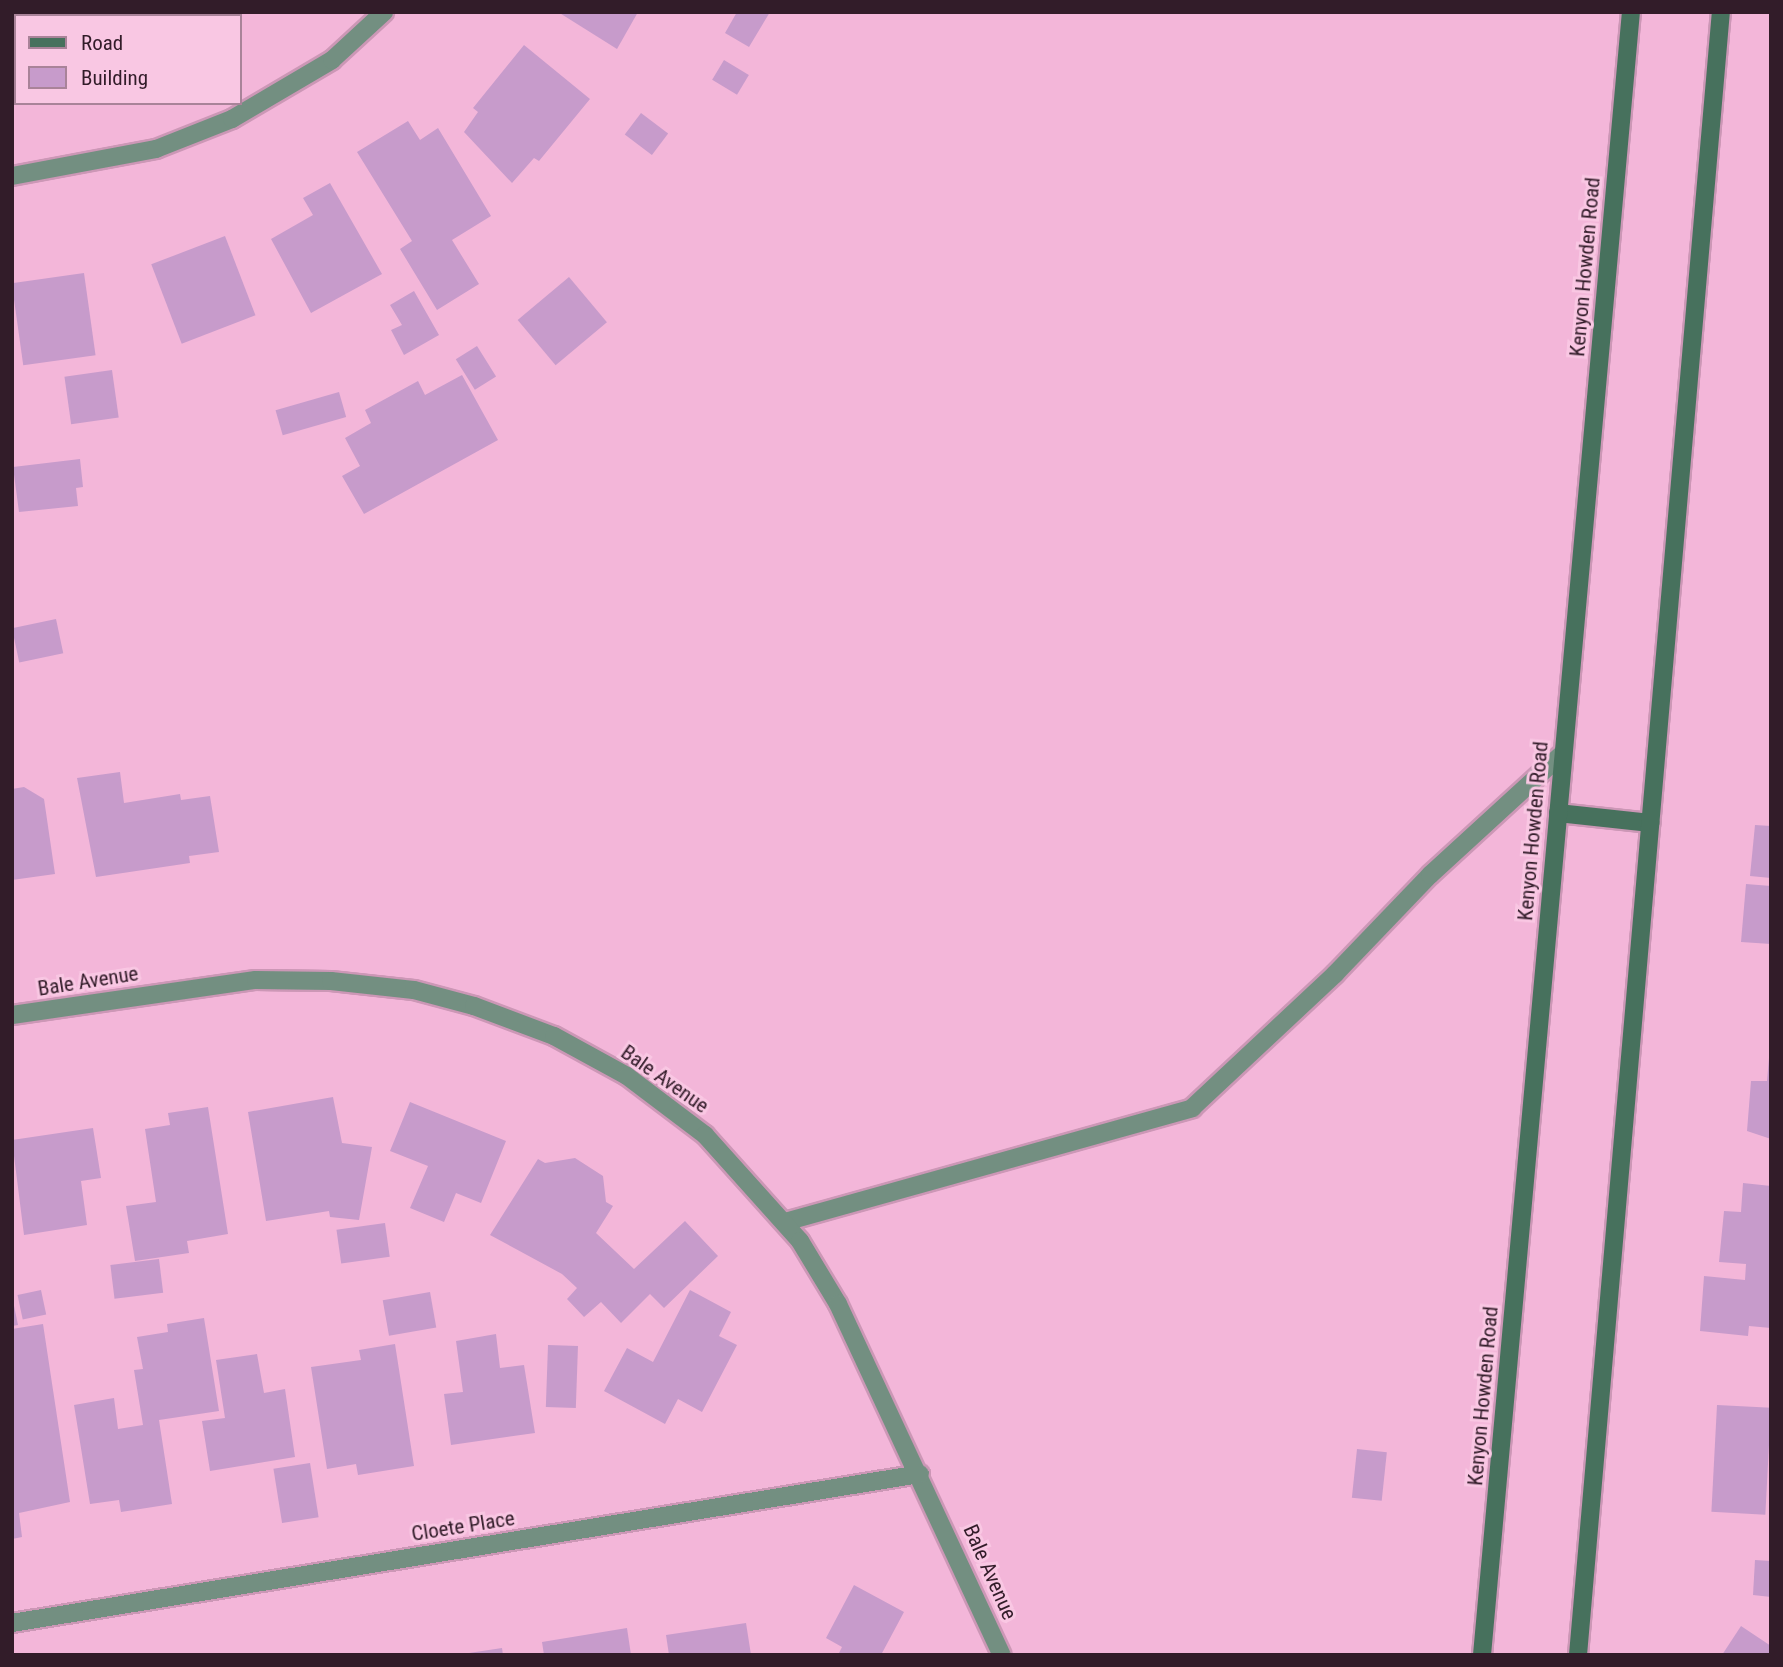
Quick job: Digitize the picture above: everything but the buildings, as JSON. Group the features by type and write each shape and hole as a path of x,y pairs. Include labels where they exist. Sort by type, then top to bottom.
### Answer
{"street":[{"path":"12,176 156,149 232,120 332,60 384,12"},
{"name":"Kenyon Howden Road","path":"1482,1655 1631,12"},
{"path":"1578,1655 1721,12"},
{"path":"785,1222 1192,1108 1335,974 1430,875 1563,753"},
{"path":"1558,813 1650,823"},
{"name":"Bale Avenue","path":"12,1015 257,980 331,981 414,990 474,1006 554,1036 627,1076 705,1135 785,1222 838,1304 920,1474 1002,1655"},
{"name":"Cloete Place","path":"12,1623 920,1474"}]}
